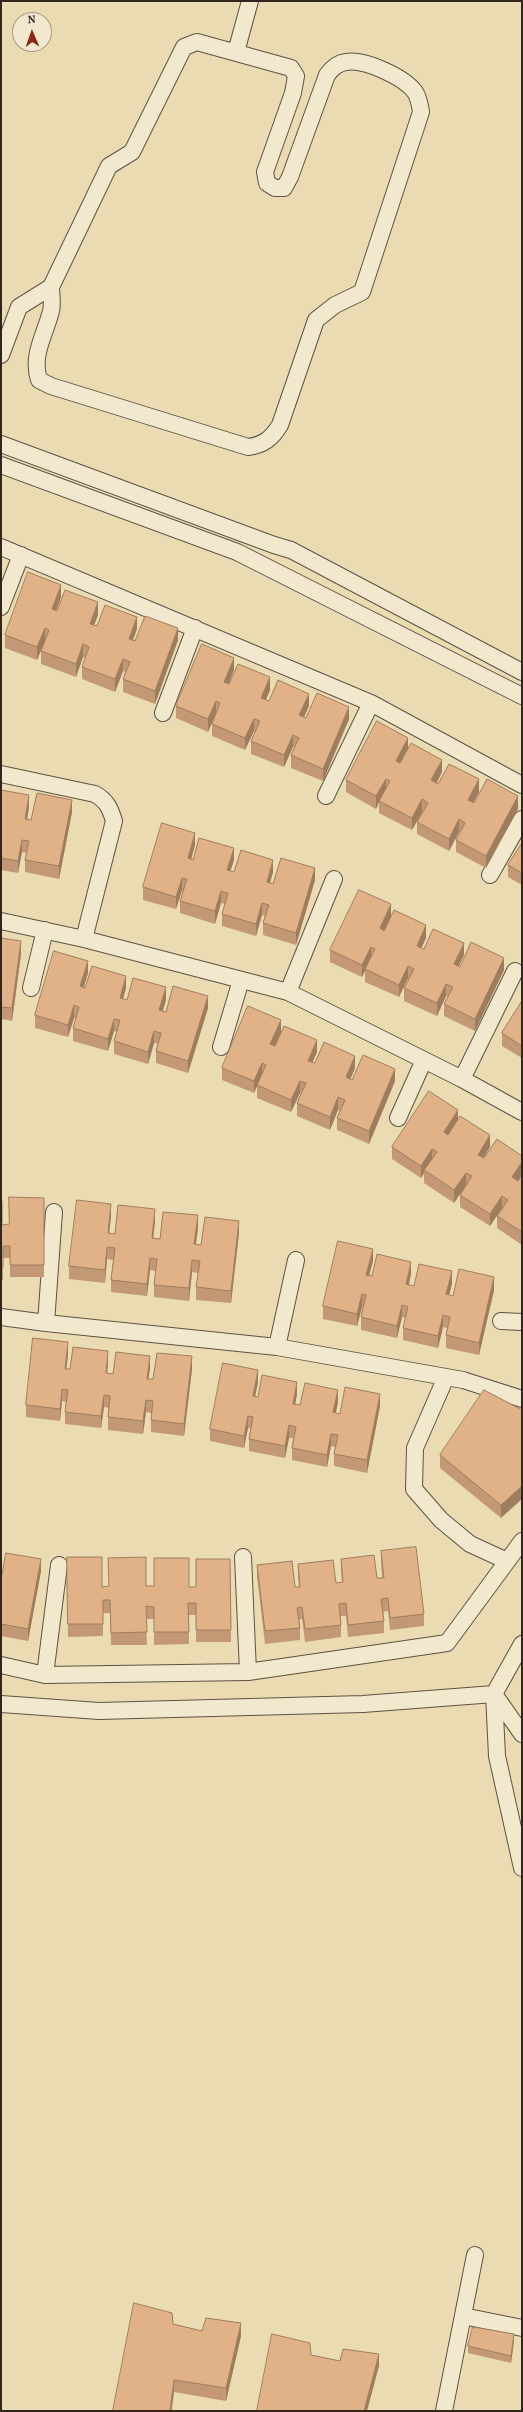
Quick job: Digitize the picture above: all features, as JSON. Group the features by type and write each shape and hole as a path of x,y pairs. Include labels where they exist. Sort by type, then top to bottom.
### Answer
{"street":[{"path":"236,52 250,1"},
{"path":"196,42 291,68 296,76 293,93 265,172 267,183 275,188 284,188 290,177 327,75 334,66 347,61 373,66 404,81 415,92 420,104 421,112 362,292 335,305 316,320 280,425 271,438 258,446 248,447 51,386 39,380 35,368 36,359 51,310 51,287 109,166 132,152 184,47 196,42"},
{"path":"1,354 19,307 51,287"},
{"path":"1,444 291,550 522,672"},
{"path":"1,465 237,552 522,696"},
{"path":"1,547 21,554 371,703 522,785"},
{"path":"1,607 21,554"},
{"path":"163,713 195,628"},
{"path":"326,796 371,703"},
{"path":"1,774 95,794 104,799 111,809 114,821 84,939"},
{"path":"490,875 522,819"},
{"path":"288,992 334,879"},
{"path":"1,921 84,939 288,992 462,1079 522,1112"},
{"path":"31,988 45,930"},
{"path":"462,1079 515,971"},
{"path":"221,1047 241,980"},
{"path":"398,1118 424,1060"},
{"path":"46,1324 54,1212"},
{"path":"277,1346 296,1260"},
{"path":"1,1317 46,1324 277,1346 446,1377 522,1399"},
{"path":"501,1321 522,1322"},
{"path":"446,1377 415,1448 414,1489 441,1520 470,1544 507,1561"},
{"path":"1,1666 45,1674 248,1672 447,1643 522,1541"},
{"path":"243,1557 248,1672"},
{"path":"45,1674 59,1565"},
{"path":"522,1644 494,1694 498,1756 522,1868"},
{"path":"1,1704 100,1711 363,1704 494,1694"},
{"path":"494,1694 522,1734"},
{"path":"444,2411 475,2255"},
{"path":"463,2316 522,2328"}],"building":[{"path":"28,572 61,585 52,609 57,611 65,590 98,602 90,624 97,626 105,605 137,617 129,639 135,641 145,616 178,628 155,691 123,679 130,662 123,659 115,679 82,667 89,647 83,644 76,664 41,651 49,630 45,628 37,647 5,635"},
{"path":"202,644 234,658 224,682 229,684 238,664 270,677 261,698 269,701 278,680 309,694 299,715 306,718 317,693 349,707 323,769 291,755 299,738 293,735 284,755 251,741 260,721 254,719 245,738 212,724 220,703 216,701 208,719 176,706"},
{"path":"377,721 408,738 396,761 400,763 411,743 442,760 431,780 438,784 449,764 479,779 468,800 474,803 487,779 518,796 486,856 456,840 465,823 459,819 449,839 417,822 428,803 422,799 412,818 379,801 390,781 386,779 376,796 346,780"},
{"path":"1,790 29,795 25,819 31,820 37,793 72,800 59,866 25,860 29,841 22,840 18,861 1,858"},
{"path":"162,823 195,833 188,858 193,860 199,838 234,848 227,870 234,872 241,850 273,860 267,882 273,884 281,858 315,868 296,933 263,923 269,905 262,903 256,924 222,914 228,893 221,891 215,911 180,901 187,879 182,878 176,897 143,887"},
{"path":"522,843 522,873 508,865"},
{"path":"359,890 391,904 380,928 384,931 394,910 426,925 417,946 424,949 433,929 464,943 454,964 460,967 471,942 504,958 475,1019 444,1004 453,987 446,984 437,1003 404,988 414,969 408,966 399,985 365,969 375,949 371,947 362,965 330,950"},
{"path":"1,938 21,941 12,1008 1,1007"},
{"path":"54,951 88,961 80,986 85,988 92,966 126,976 120,998 127,1000 133,978 166,987 159,1010 166,1012 173,986 208,996 188,1061 156,1051 161,1033 154,1031 148,1052 114,1041 120,1020 114,1019 108,1039 73,1028 79,1007 74,1005 68,1025 35,1015"},
{"path":"522,1001 522,1046 502,1033"},
{"path":"248,1006 281,1020 270,1044 275,1046 284,1026 317,1040 308,1061 315,1063 324,1042 355,1056 346,1077 352,1080 363,1055 395,1069 369,1131 337,1118 345,1100 338,1097 330,1117 297,1103 306,1083 300,1081 291,1100 257,1085 266,1065 262,1063 254,1081 222,1068"},
{"path":"429,1091 458,1110 444,1132 448,1135 460,1116 490,1135 478,1155 484,1158 497,1139 522,1156 522,1162 512,1177 518,1181 522,1174 522,1232 497,1216 508,1200 502,1196 490,1214 460,1195 472,1176 466,1173 454,1190 424,1170 437,1152 432,1149 421,1166 392,1147"},
{"path":"9,1197 44,1198 44,1265 10,1265 10,1246 3,1246 3,1267 1,1267 1,1201 2,1225 9,1224"},
{"path":"77,1200 111,1204 108,1233 115,1234 118,1205 155,1209 152,1238 160,1239 163,1212 198,1215 194,1244 201,1245 205,1217 239,1221 231,1291 196,1287 200,1261 192,1260 189,1288 154,1285 157,1259 150,1258 147,1284 111,1280 115,1248 107,1247 105,1270 69,1266"},
{"path":"338,1241 373,1249 366,1275 372,1276 377,1254 411,1262 406,1284 414,1286 419,1264 452,1271 446,1294 453,1296 459,1269 494,1277 479,1343 446,1335 450,1317 443,1315 438,1336 403,1328 408,1307 402,1305 397,1326 361,1317 366,1295 362,1294 357,1314 323,1306"},
{"path":"33,1338 68,1342 65,1369 70,1369 73,1347 108,1351 106,1373 113,1374 116,1352 150,1356 147,1379 153,1379 157,1353 192,1356 184,1424 151,1420 153,1401 146,1400 143,1421 108,1417 110,1396 104,1395 101,1416 65,1412 68,1390 62,1389 60,1409 26,1405"},
{"path":"223,1363 258,1370 253,1396 258,1397 262,1375 297,1382 293,1404 300,1405 305,1383 338,1390 333,1412 340,1414 345,1387 380,1394 367,1460 334,1454 338,1435 331,1434 327,1455 292,1448 296,1427 289,1425 285,1446 249,1439 253,1417 248,1416 244,1436 210,1429"},
{"path":"484,1390 522,1410 522,1486 501,1505 440,1455"},
{"path":"416,1547 424,1614 390,1618 388,1598 381,1599 384,1621 348,1625 346,1603 339,1604 341,1625 305,1629 302,1607 297,1608 300,1628 265,1631 257,1565 292,1561 295,1587 300,1587 298,1564 333,1560 336,1583 343,1582 341,1559 374,1555 377,1578 384,1578 381,1551"},
{"path":"6,1553 41,1559 28,1629 1,1624 1,1581"},
{"path":"67,1557 102,1557 102,1587 109,1586 108,1558 146,1557 146,1586 154,1586 154,1558 189,1558 189,1587 196,1587 196,1559 230,1559 231,1630 196,1630 196,1603 188,1603 189,1632 154,1632 154,1607 146,1606 147,1632 111,1633 110,1600 103,1600 103,1624 68,1624"},
{"path":"134,2303 172,2313 173,2324 202,2331 206,2318 241,2323 226,2388 174,2380 170,2410 176,2411 113,2411"},
{"path":"473,2327 514,2334 511,2356 468,2346"},
{"path":"272,2334 310,2343 311,2355 340,2361 343,2349 379,2354 364,2411 257,2411"}]}
